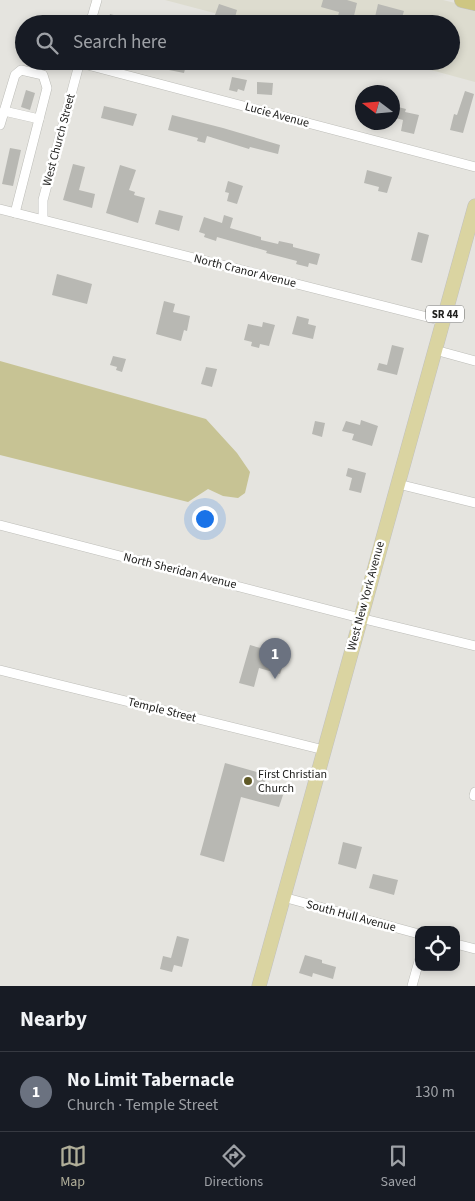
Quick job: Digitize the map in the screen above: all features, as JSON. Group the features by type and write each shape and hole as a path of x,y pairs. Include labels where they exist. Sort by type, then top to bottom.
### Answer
{"highway":[{"path":"462,0 475,4"}],"main road":[{"name":"West New York Avenue","path":"259,986 474,211"}],"street":[{"path":"93,15 97,0"},
{"path":"0,125 15,75 21,70 43,75 47,88 15,213"},
{"name":"West Church Street","path":"45,219 43,200 78,70"},
{"name":"Lucie Avenue","path":"110,70 475,167"},
{"path":"4,111 39,119"},
{"name":"North Cranor Avenue","path":"0,209 443,321"},
{"path":"435,350 475,361"},
{"path":"398,484 475,503"},
{"name":"North Sheridan Avenue","path":"0,526 475,646"},
{"name":"Temple Street","path":"0,670 324,750"},
{"path":"475,792 475,796"},
{"name":"South Hull Avenue","path":"283,897 415,933"},
{"path":"460,945 475,949"},
{"path":"412,986 416,971"}],"shaded area":[{"path":"165,0 443,0 475,8 475,82 431,70 460,70 460,15 222,15"},
{"path":"0,361 206,419 237,453 250,472 245,493 238,498 223,496 208,489 188,502 0,455"}],"building":[{"path":"323,0 347,0 357,3 354,15 338,15 339,12 321,7"},
{"path":"219,4 237,10 236,15 215,15"},
{"path":"378,4 404,11 403,15 375,15"},
{"path":"169,70 185,70 184,73"},
{"path":"232,77 247,80 244,91 238,89 237,92 229,90"},
{"path":"257,82 273,83 272,95 257,94"},
{"path":"26,90 35,93 30,110 21,107"},
{"path":"465,91 474,94 463,133 450,130 454,114 457,115"},
{"path":"104,106 137,114 133,126 101,118"},
{"path":"400,108 406,109 405,112 419,115 414,134 401,131 403,120 400,119"},
{"path":"172,115 280,145 278,154 250,147 249,149 207,136 205,143 197,141 198,138 168,130"},
{"path":"10,148 21,150 13,186 2,184"},
{"path":"73,164 85,167 79,190 95,194 92,208 63,200"},
{"path":"120,165 136,170 129,190 135,192 134,195 145,198 138,223 106,213"},
{"path":"367,170 392,177 387,193 378,191 379,187 364,183"},
{"path":"228,181 243,186 237,204 227,201 229,193 225,192"},
{"path":"159,210 183,216 179,231 155,224"},
{"path":"224,215 233,218 230,228 261,237 261,240 278,244 279,241 293,244 293,247 320,254 317,265 309,263 308,267 296,264 297,261 266,253 267,251 217,237 216,241 204,237 205,234 199,232 204,217 222,223"},
{"path":"418,232 429,235 422,263 411,260"},
{"path":"57,274 92,284 87,304 52,295"},
{"path":"164,301 175,304 173,312 190,316 187,331 184,330 181,341 156,334"},
{"path":"297,316 309,319 308,324 316,326 313,339 292,334"},
{"path":"263,322 275,325 269,346 260,344 259,348 251,346 252,342 244,340 248,324 262,327"},
{"path":"392,345 404,348 397,375 377,370 379,363 387,365"},
{"path":"113,356 126,359 122,372 116,370 117,367 110,365"},
{"path":"206,367 217,369 212,387 201,384"},
{"path":"361,420 378,426 372,446 352,440 354,434 342,431 346,421 360,425"},
{"path":"315,421 325,423 322,437 312,434"},
{"path":"348,468 366,473 361,493 349,490 352,478 346,476"},
{"path":"250,645 264,649 261,659 283,665 280,674 259,668 254,687 239,683"},
{"path":"225,763 267,775 263,790 283,795 279,807 241,797 224,862 200,855"},
{"path":"343,842 362,847 356,869 338,864"},
{"path":"373,874 398,880 394,895 369,888"},
{"path":"177,936 189,939 182,967 174,965 172,972 160,969 163,956 171,958"},
{"path":"305,955 336,967 333,979 313,973 312,977 299,973"}],"place":[{"name":"No Limit Tabernacle","path":"275,679"},
{"name":"First Christian Church","path":"248,781"}]}
